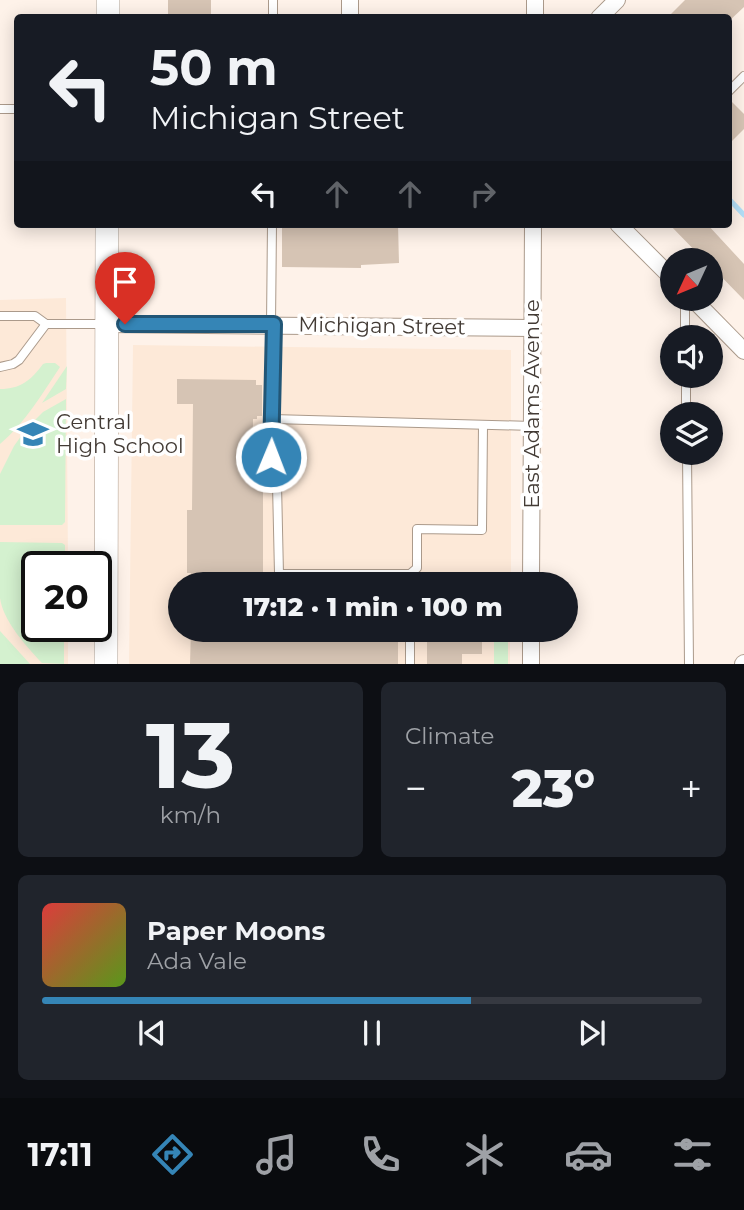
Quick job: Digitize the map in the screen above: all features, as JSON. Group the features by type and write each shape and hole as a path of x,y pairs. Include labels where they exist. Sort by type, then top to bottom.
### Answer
{"street":[{"path":"107,228 107,664"},
{"name":"East Adams Avenue","path":"531,572 533,228"},
{"path":"622,228 660,266"},
{"path":"706,312 744,351"},
{"name":"Michigan Street","path":"106,324 532,328"},
{"path":"531,642 531,664"}],"lane":[{"path":"272,228 271,477 278,484 279,572"},
{"path":"0,316 35,316 46,324 106,324"},
{"path":"0,367 19,360 46,324"},
{"path":"272,419 532,426"},
{"path":"412,572 417,568 417,529 482,530 483,425"},
{"path":"687,465 689,664"},
{"path":"410,642 410,664"}],"shaded area":[{"name":"Central High School","path":"66,298 68,551 21,551 21,642 68,642 68,664 0,664 0,300"},
{"path":"133,345 511,350 511,572 168,572 168,642 510,642 510,664 129,664"}],"green space":[{"path":"46,363 55,363 60,367 25,418 0,444 0,389 25,382"},
{"path":"67,366 66,389 42,403"},
{"path":"66,399 65,522 62,525 0,525 0,474 14,446 43,412"},
{"path":"0,542 65,545 65,551 21,551 21,639 6,616 0,598"},
{"path":"0,631 30,664 0,664"},
{"path":"24,642 64,642 64,664 42,663"},
{"path":"494,642 508,642 508,664 494,664"}],"building":[{"path":"168,0 211,0 211,14 168,14"},
{"path":"685,0 744,0 744,7 732,18 732,14 671,14"},
{"path":"732,102 744,114 744,129 732,141"},
{"path":"282,228 398,228 399,263 361,265 361,268 282,267"},
{"path":"673,228 711,228 744,264 744,300 723,278 723,248 692,248"},
{"path":"177,379 256,380 256,385 262,385 262,416 253,419 252,485 263,486 263,572 187,572 187,510 192,510 193,404 177,404"},
{"path":"191,642 398,642 398,664 190,664"},
{"path":"427,642 482,642 482,654 462,654 462,664 427,664"}],"waterway":[{"path":"732,202 744,215"}],"place":[{"name":"Central High School","path":"33,434"}],"route":[{"path":"125,324 274,324 271,457"}]}
